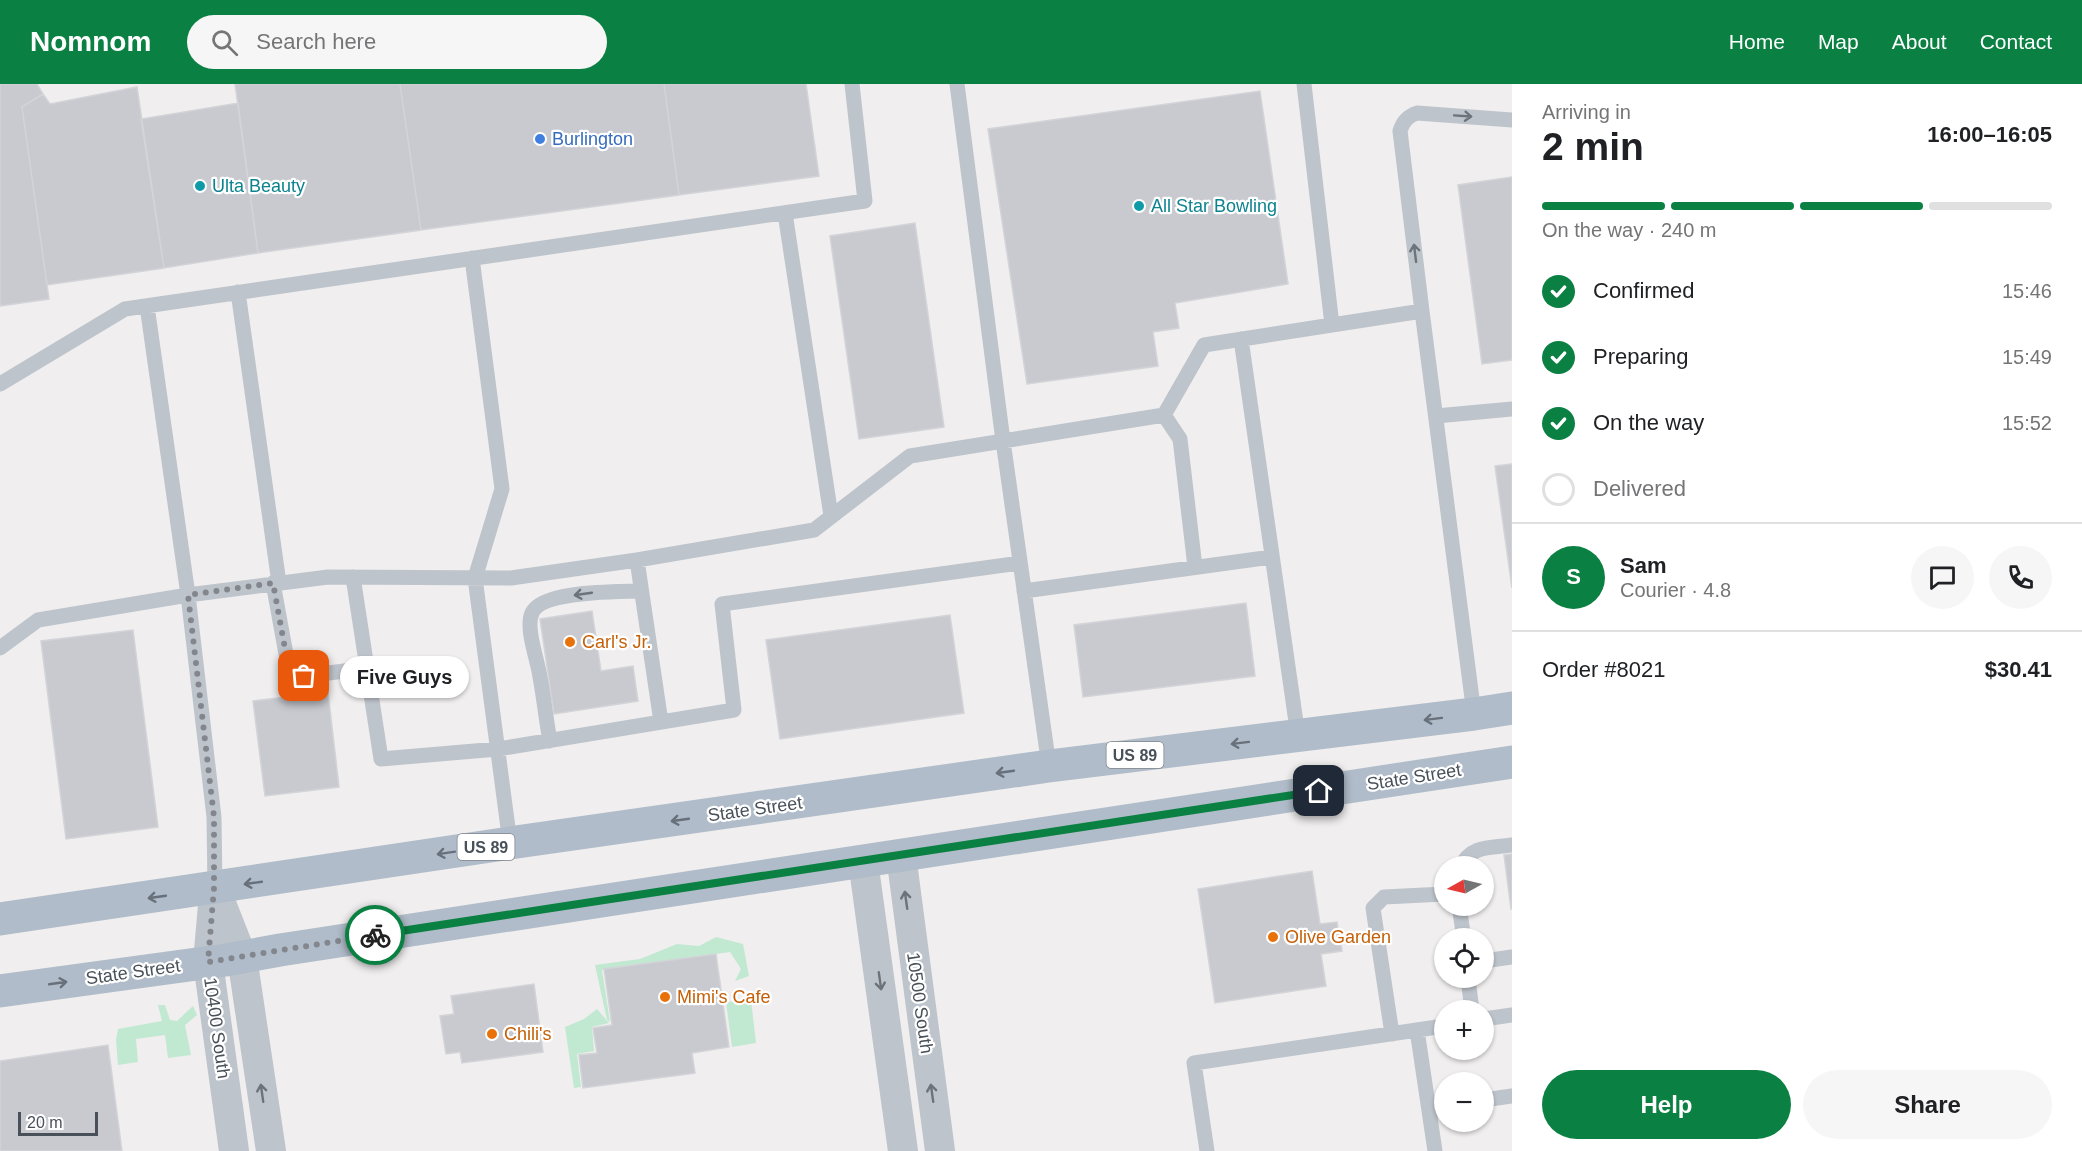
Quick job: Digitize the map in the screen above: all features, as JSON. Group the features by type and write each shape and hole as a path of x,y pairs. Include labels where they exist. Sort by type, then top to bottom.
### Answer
{"main road":[{"name":"State Street","path":"0,919 1049,766 1512,708"},
{"name":"State Street","path":"0,991 242,957 1512,762"}],"street":[{"name":"10500 South","path":"900,855 940,1151"},
{"name":"10500 South","path":"863,861 903,1151"},
{"name":"10400 South","path":"214,888 242,957 271,1151"},
{"name":"10400 South","path":"214,888 208,962 234,1151"}],"lane":[{"path":"0,384 125,309 865,201 852,84"},
{"path":"957,84 1003,441 1049,766"},
{"path":"1304,84 1332,325"},
{"path":"1474,714 1400,131 1405,120 1417,113 1512,120"},
{"path":"785,213 831,516"},
{"path":"472,258 502,489 475,578 510,843"},
{"path":"238,292 288,665 292,674 298,677 366,668"},
{"path":"147,306 188,595 214,817 214,888"},
{"path":"1164,415 1204,345 1422,311"},
{"path":"1241,339 1298,736"},
{"path":"1436,416 1512,409"},
{"path":"0,648 38,620 188,595 328,577 511,578 637,560 814,530 910,456 1164,415"},
{"path":"1164,415 1180,439 1195,567"},
{"path":"1024,591 1272,557"},
{"path":"637,560 661,722"},
{"path":"353,577 381,759 498,749 734,710 722,604 1020,562"},
{"path":"550,741 533,644 530,622 532,613 537,607 553,598 588,592 642,591"},
{"path":"1465,856 1478,849 1512,845"},
{"path":"1392,1034 1373,908 1384,897 1434,894"},
{"path":"1494,960 1512,957"},
{"path":"1494,1018 1512,1015"},
{"path":"1207,1151 1194,1063 1434,1027"},
{"path":"1417,1030 1435,1151"},
{"path":"1494,1099 1512,1096"},
{"path":"1429,1108 1434,1107"}],"green space":[{"path":"716,937 743,944 749,976 735,981 741,969 730,952 602,970 610,1022 607,1020 595,965 640,959 677,944 699,946"},
{"path":"751,1000 756,1043 732,1047 726,1002"},
{"path":"158,1005 165,1005 170,1020 177,1021 193,1006 197,1015 185,1025 191,1055 168,1058 165,1035 136,1039 138,1062 118,1065 116,1040 118,1029 162,1021"},
{"path":"597,1009 609,1023 592,1027 594,1051 577,1054 581,1087 574,1088 565,1027 584,1019"}],"building":[{"path":"0,84 37,84 43,94 22,107 49,299 0,306"},
{"path":"235,84 400,84 421,230 258,253"},
{"name":"Burlington","path":"400,84 664,84 679,195 421,230"},
{"path":"664,84 806,84 819,176 679,195"},
{"path":"137,87 164,268 47,285 22,107 43,94 50,104"},
{"name":"All Star Bowling","path":"1260,91 1288,284 1175,303 1179,328 1153,332 1158,366 1027,384 988,129"},
{"name":"Ulta Beauty","path":"238,103 258,253 164,268 141,119"},
{"path":"1512,177 1512,360 1482,364 1458,185"},
{"path":"915,223 944,427 859,439 830,236"},
{"path":"1512,464 1512,588 1495,466"},
{"path":"1246,603 1255,676 1083,697 1074,625"},
{"name":"Carl's Jr.","path":"592,611 601,671 633,666 638,701 554,714 540,619"},
{"path":"950,615 964,713 780,739 766,640"},
{"path":"133,630 158,827 66,839 41,641"},
{"path":"328,692 339,787 265,796 253,701"},
{"path":"1512,854 1512,909 1511,909 1504,855"},
{"name":"Olive Garden","path":"1312,871 1320,924 1337,922 1342,951 1321,954 1326,986 1215,1003 1198,889"},
{"name":"Mimi's Cafe","path":"716,954 729,1047 692,1053 695,1073 583,1088 579,1055 597,1053 593,1028 612,1025 604,969"},
{"name":"Chili's","path":"534,984 543,1052 462,1063 460,1052 446,1054 440,1016 454,1014 451,996"},
{"path":"108,1045 122,1151 0,1151 0,1061"}],"way so far":[{"path":"304,676 298,677 292,674 288,665 273,583 188,595 214,817 214,888 208,962 375,935"}],"place":[{"name":"Burlington","path":"540,139"},
{"name":"Ulta Beauty","path":"200,186"},
{"name":"All Star Bowling","path":"1139,206"},
{"name":"Carl's Jr.","path":"570,642"},
{"name":"Five Guys","path":"304,676"},
{"name":"Olive Garden","path":"1273,937"},
{"name":"Mimi's Cafe","path":"665,997"},
{"name":"Chili's","path":"492,1034"}],"route":[{"path":"375,935 1319,791"}]}
